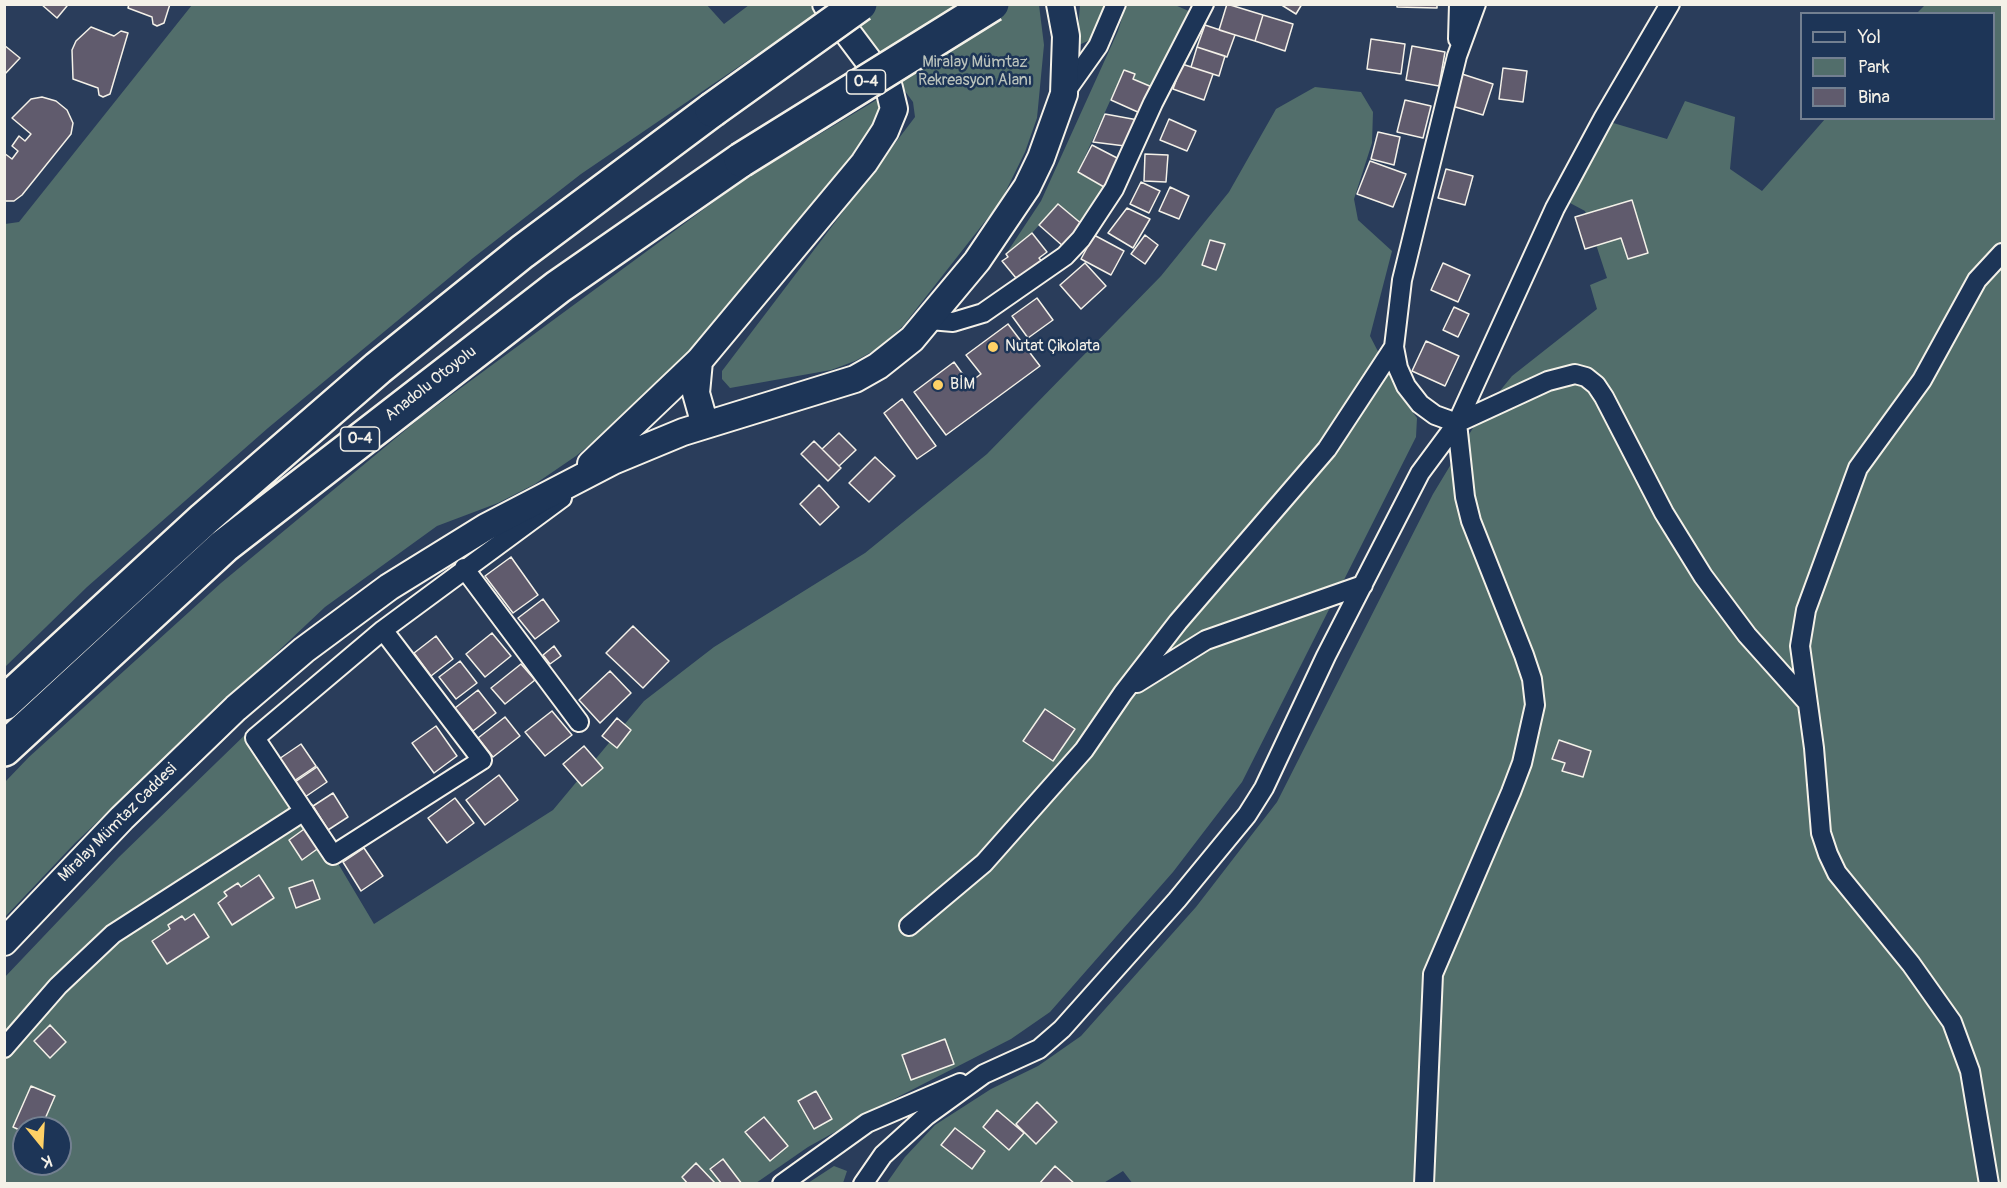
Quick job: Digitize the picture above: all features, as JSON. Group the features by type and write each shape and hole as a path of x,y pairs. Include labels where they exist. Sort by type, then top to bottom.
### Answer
{"highway":[{"name":"O-4","path":"4,703 195,527 378,368 522,252 712,110 860,4"},
{"name":"Anadolu Otoyolu","path":"4,749 224,546 549,294 741,160 992,4"}],"main road":[{"path":"573,480 699,361 864,163 892,117 894,109 889,88 826,4"},
{"path":"573,480 613,461 705,425 826,389 866,374 900,350 930,320 977,261 1027,187 1041,158 1064,93 1066,36 1060,4"},
{"path":"699,361 696,393 705,425"},
{"name":"Miralay Mümtaz Caddesi","path":"4,942 122,818 236,708 304,650 389,587 486,527 573,480"}],"street":[{"path":"1066,36 1069,4"},
{"path":"1064,93 1098,46 1116,4"},
{"path":"930,320 953,322 983,313 1065,256 1081,239 1114,189 1153,103 1203,4"},
{"path":"1457,56 1459,4"},
{"path":"1476,4 1457,56 1402,280 1394,347 1398,368 1406,386 1419,404 1435,415 1457,423 1562,376 1586,377 1596,385 1664,513 1703,576 1748,635 1808,703"},
{"path":"782,1184 867,1123 1032,1053 1062,1029 1228,839 1264,788 1420,473 1457,423 1555,208 1604,117 1670,4"},
{"path":"1989,1184 1970,1071 1952,1022 1911,964 1837,873 1828,854 1821,833 1814,748 1801,668 1801,628 1858,468 1916,390 1977,280 2002,253"},
{"path":"909,926 984,863 1084,750 1123,693 1178,622 1327,449 1394,347"},
{"path":"1424,1184 1433,974 1522,763 1535,705 1532,679 1524,655 1471,521 1465,497 1457,423"},
{"path":"383,630 482,760 333,855 255,738 383,630 464,568 613,461"},
{"path":"464,568 579,722"},
{"path":"1123,693 1173,658 1206,640 1363,585"},
{"path":"4,1048 57,986 113,933 304,811"},
{"path":"864,1184 878,1161 898,1141 984,1074"}],"green space":[{"path":"706,4 724,24 749,5 813,5 819,12 581,174 473,258 268,428 87,587 5,667 5,224 19,222 192,5"},
{"name":"Miralay Mümtaz Rekreasyon Alanı","path":"841,5 1039,5 1044,45 1037,118 1025,152 1001,201 903,326 877,349 831,370 730,388 722,379 722,371 915,117 913,102"},
{"path":"1080,5 1106,5 1098,28 1090,40 1079,45 1077,42"},
{"path":"1126,5 1175,5 1191,12 1152,87 1133,79 1135,74 1124,70 1078,172 1104,187 1083,225 1058,204 1032,233 1006,254 1041,201 1118,31"},
{"path":"1925,5 2002,5 2002,1183 1133,1184 1123,1171 1102,1184 886,1184 905,1157 935,1125 991,1089 1038,1066 1081,1036 1196,907 1277,802 1433,494 1482,413 1512,376 1597,309 1590,285 1607,278 1585,211 1570,203 1610,122 1667,139 1685,101 1735,117 1730,169 1762,191 1824,120 1995,120 1995,12 1918,12"},
{"path":"1315,87 1361,92 1373,112 1372,143 1354,199 1358,220 1392,251 1370,336 1402,398 1417,418 1416,437 1242,782 1173,872 1050,1012 1011,1039 894,1099 808,1147 756,1183 5,1183 4,978 119,857 250,730 333,855 374,924 553,810 644,701 714,647 865,553 987,454 1161,276 1229,192 1276,109"},
{"path":"883,96 885,115 874,134 673,370 630,412 576,456 535,484 498,503 437,526 325,607 75,843 5,917 5,782 29,757 221,583 420,418 745,179"},
{"path":"834,1166 847,1171 843,1183 808,1183"}],"building":[{"path":"41,4 64,4 67,6 57,18"},
{"path":"129,4 170,4 164,23 157,26 153,24 152,17 128,8"},
{"path":"1227,4 1263,15 1255,41 1219,30"},
{"path":"1280,4 1302,4 1296,14"},
{"path":"1397,4 1437,4 1437,8 1397,7"},
{"path":"1263,15 1293,24 1285,51 1255,41"},
{"path":"1205,25 1235,35 1227,57 1197,47"},
{"path":"91,27 114,36 121,31 128,33 110,94 103,97 99,95 98,88 73,79 72,50 76,41"},
{"path":"1371,39 1405,44 1401,74 1367,69"},
{"path":"4,45 20,58 4,75"},
{"path":"1412,46 1445,52 1439,86 1406,80"},
{"path":"1197,47 1225,56 1219,76 1191,67"},
{"path":"1182,64 1213,74 1204,100 1173,89"},
{"path":"1503,68 1527,71 1523,102 1499,99"},
{"path":"1124,70 1135,74 1133,79 1152,87 1140,113 1111,100"},
{"path":"1462,74 1493,84 1483,115 1452,106"},
{"path":"42,97 56,101 67,110 73,123 71,134 22,195 14,201 4,201 4,153 12,159 18,151 12,146 19,136 25,141 31,134 12,118 31,99"},
{"path":"1405,100 1431,106 1423,138 1397,132"},
{"path":"1105,114 1138,120 1133,132 1130,131 1125,146 1093,142"},
{"path":"1169,119 1196,131 1187,151 1160,140"},
{"path":"1378,132 1400,137 1394,165 1371,159"},
{"path":"1092,145 1119,159 1104,187 1078,172"},
{"path":"1145,154 1168,155 1166,182 1144,181"},
{"path":"1370,161 1406,174 1393,207 1357,194"},
{"path":"1446,169 1473,176 1465,205 1438,198"},
{"path":"1141,182 1160,191 1149,213 1130,204"},
{"path":"1170,187 1189,196 1179,219 1159,211"},
{"path":"1632,200 1648,253 1628,259 1621,238 1585,249 1575,217"},
{"path":"1058,204 1083,225 1064,247 1039,225"},
{"path":"1127,208 1150,219 1133,248 1108,233"},
{"path":"1032,233 1047,252 1039,258 1043,263 1016,278 1002,261 1008,257 1006,254"},
{"path":"1094,235 1124,251 1111,275 1081,259"},
{"path":"1145,235 1158,245 1145,264 1131,254"},
{"path":"1210,240 1225,244 1216,270 1202,265"},
{"path":"1085,263 1106,286 1081,309 1060,285"},
{"path":"1443,263 1470,275 1458,302 1431,290"},
{"path":"1037,298 1053,320 1028,338 1012,316"},
{"path":"1454,307 1469,314 1458,337 1443,330"},
{"path":"1008,324 1040,366 946,435 914,392 954,362 969,383 981,374 966,355"},
{"path":"1426,341 1459,356 1445,386 1412,371"},
{"path":"902,399 936,446 917,459 884,413"},
{"path":"839,433 856,450 839,466 822,449"},
{"path":"814,441 841,468 828,481 801,454"},
{"path":"875,457 895,476 869,502 849,483"},
{"path":"819,485 839,507 820,525 800,504"},
{"path":"511,557 538,595 513,613 485,576"},
{"path":"543,599 559,621 535,639 518,618"},
{"path":"633,626 669,661 643,688 606,653"},
{"path":"492,633 511,656 485,677 466,654"},
{"path":"436,636 453,659 431,676 414,653"},
{"path":"554,646 561,656 550,664 543,655"},
{"path":"460,661 477,683 456,699 439,677"},
{"path":"521,664 535,680 505,704 491,688"},
{"path":"610,671 631,693 600,723 579,700"},
{"path":"478,690 496,713 473,731 455,708"},
{"path":"1045,709 1075,729 1053,761 1023,741"},
{"path":"552,711 572,735 545,756 525,732"},
{"path":"505,717 520,736 493,757 478,738"},
{"path":"617,718 631,730 617,748 602,736"},
{"path":"436,726 457,756 434,773 412,743"},
{"path":"1559,740 1591,751 1583,777 1562,771 1565,763 1552,759"},
{"path":"301,744 316,766 291,783 276,761"},
{"path":"584,746 603,768 582,786 563,764"},
{"path":"317,767 327,782 305,797 295,782"},
{"path":"499,775 518,800 485,825 466,800"},
{"path":"333,793 348,817 328,830 313,806"},
{"path":"455,798 474,823 447,843 428,818"},
{"path":"307,827 320,847 302,860 289,840"},
{"path":"364,848 383,876 361,891 343,862"},
{"path":"259,875 274,898 232,925 218,903 227,896 224,892 238,883 241,887"},
{"path":"313,880 320,899 296,908 289,888"},
{"path":"194,914 209,937 167,964 152,941 170,929 168,925 182,916 185,920"},
{"path":"50,1025 66,1042 50,1058 34,1041"},
{"path":"945,1039 954,1064 911,1080 902,1055"},
{"path":"31,1086 55,1096 46,1116 18,1116"},
{"path":"816,1091 832,1119 814,1129 798,1101"},
{"path":"1037,1102 1057,1122 1036,1144 1016,1124"},
{"path":"997,1110 1024,1133 1009,1150 983,1127"},
{"path":"764,1117 788,1146 770,1161 745,1132"},
{"path":"955,1128 985,1151 972,1169 941,1145"},
{"path":"723,1159 742,1184 722,1184 710,1169"},
{"path":"696,1163 716,1184 688,1184 682,1177"},
{"path":"1055,1166 1075,1184 1039,1184"}],"place":[{"name":"Nutat Çikolata","path":"993,347"},
{"name":"BİM","path":"938,385"}]}
